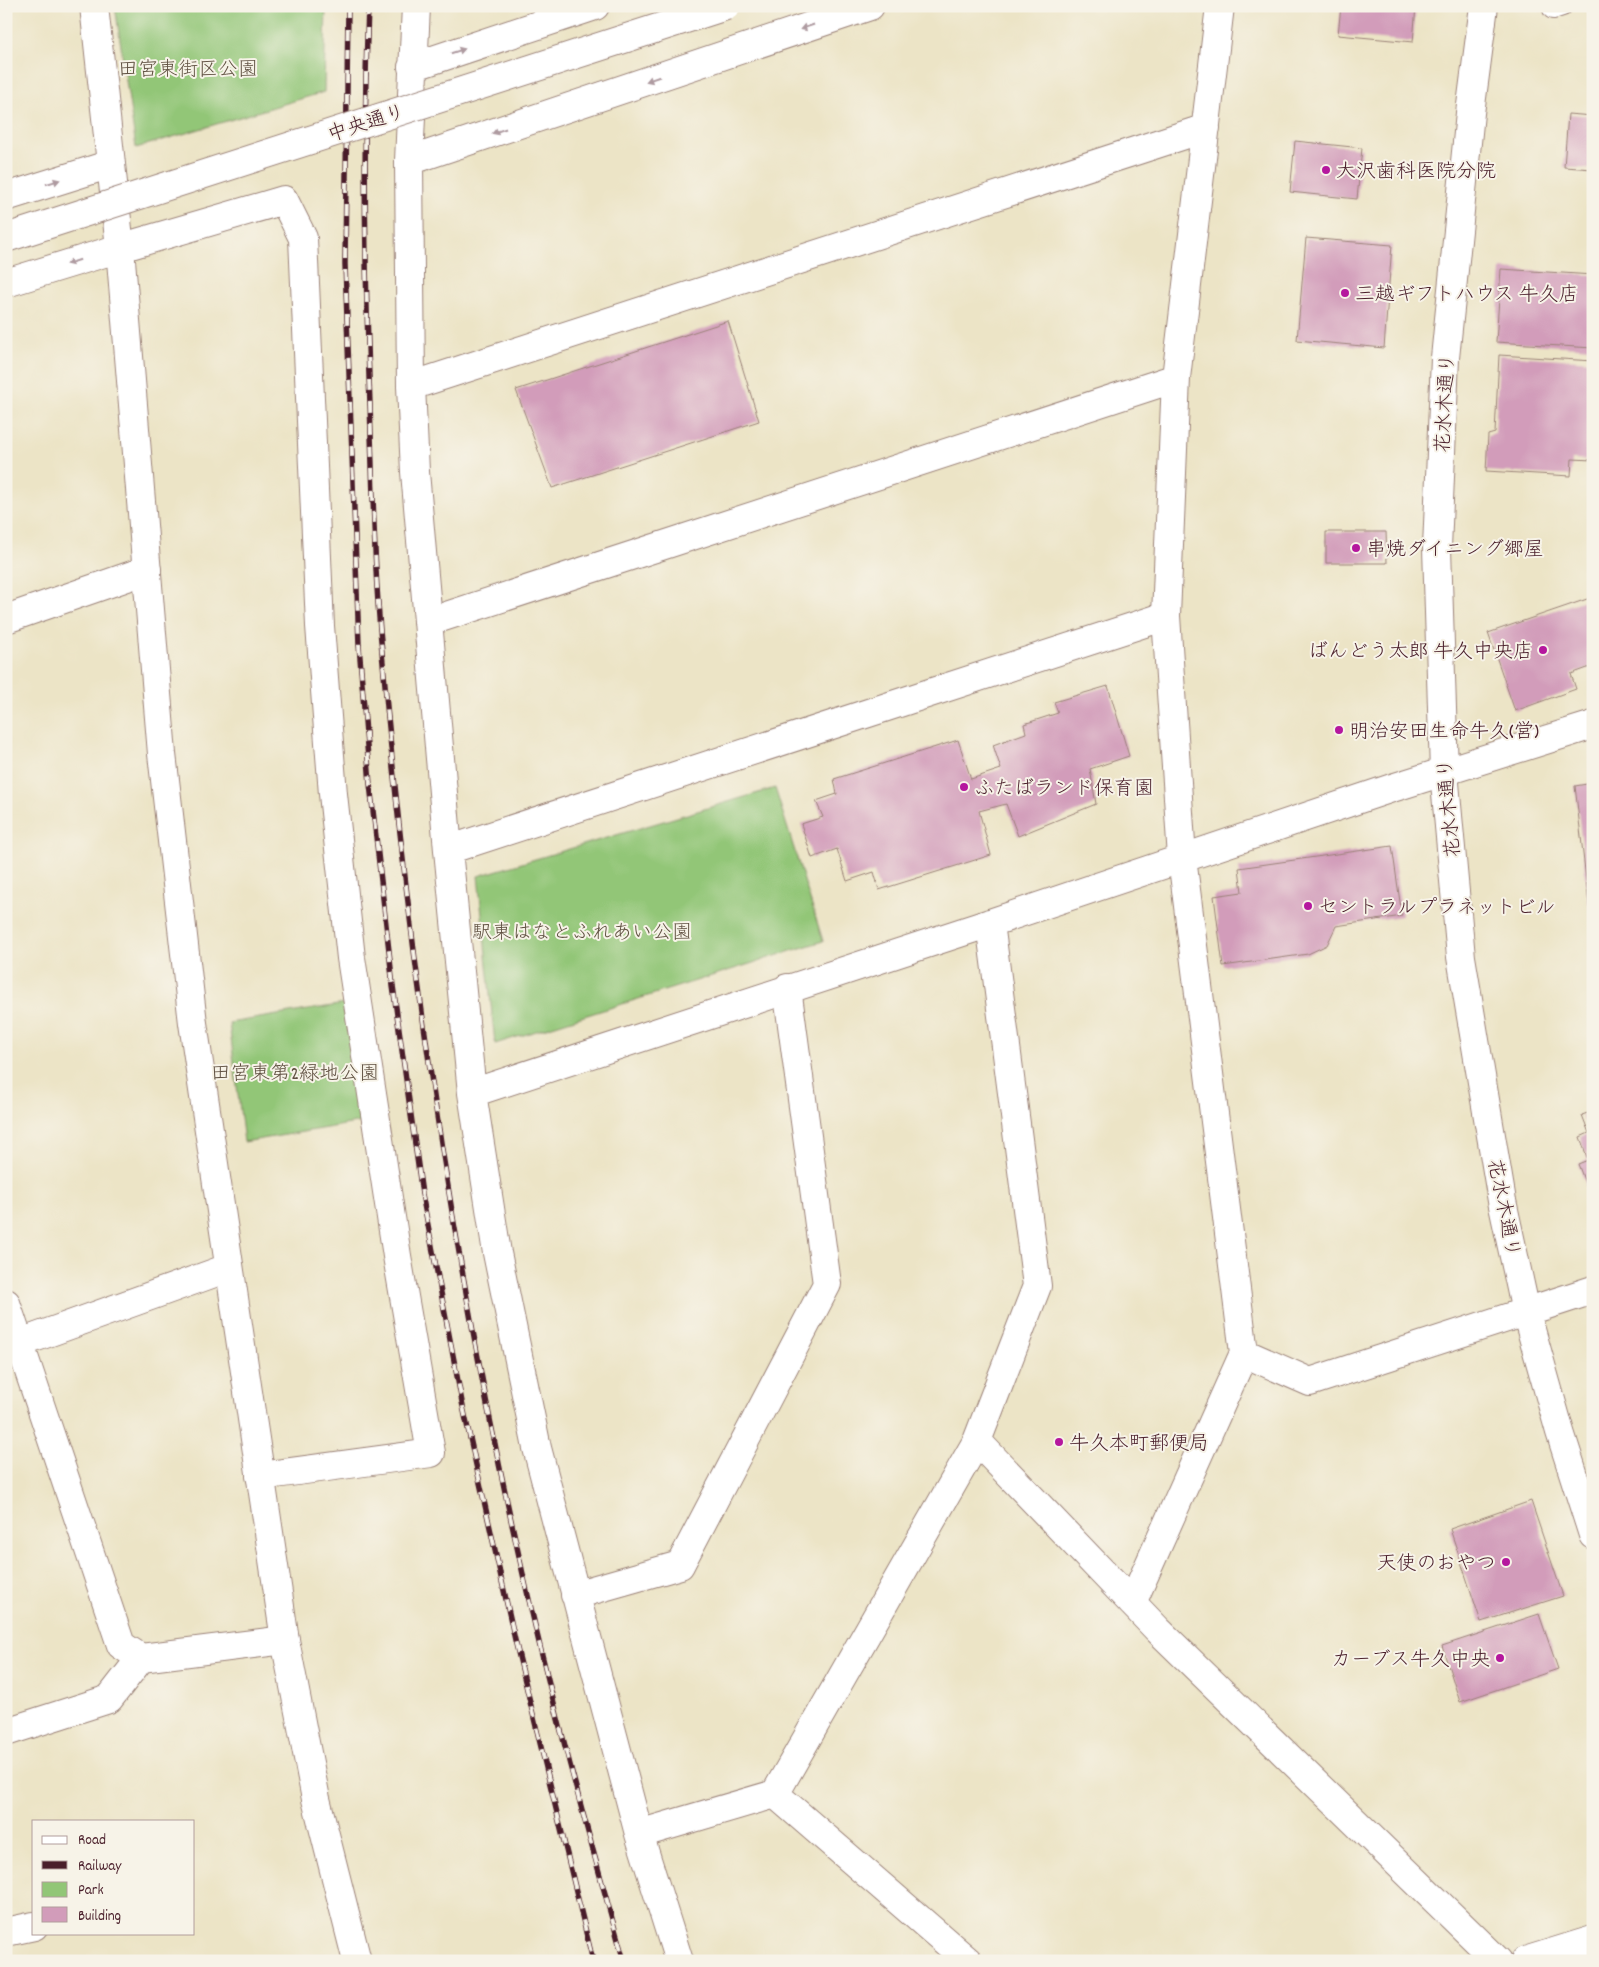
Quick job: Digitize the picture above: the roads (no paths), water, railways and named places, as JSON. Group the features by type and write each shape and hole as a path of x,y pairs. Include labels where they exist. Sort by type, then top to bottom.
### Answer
{"street":[{"path":"94,6 120,248 162,754 183,949 228,1268 285,1640 316,1799 357,1961"},
{"path":"416,6 412,67 410,160 411,386 415,472 448,850 472,1093 497,1253 537,1448 638,1834 679,1961"},
{"path":"412,67 595,6"},
{"name":"中央通り","path":"6,238 726,6"},
{"path":"410,160 870,6"},
{"path":"1132,1603 1244,1353 1182,858 1166,616 1176,378 1220,6"},
{"name":"花水木通り","path":"1484,6 1470,113 1446,358 1437,548 1444,772 1461,957 1502,1202 1526,1312 1560,1432 1593,1535"},
{"path":"411,386 1206,128"},
{"path":"6,197 111,164"},
{"path":"6,283 284,200 302,238 320,626 351,958 397,1256 431,1452 260,1476"},
{"path":"428,622 1176,378"},
{"path":"6,619 147,570"},
{"path":"448,850 1166,616"},
{"path":"472,1093 1182,858 1593,725"},
{"path":"638,1834 775,1794 977,1441 1037,1286 990,923"},
{"path":"575,1595 680,1565 827,1284 787,988"},
{"path":"13,1345 228,1268"},
{"path":"1244,1353 1310,1382 1593,1290"},
{"path":"6,1302 13,1345 121,1645 141,1658 285,1640"},
{"path":"977,1441 1132,1603 1498,1961"},
{"path":"6,1732 109,1699 141,1658"},
{"path":"775,1794 968,1961"},
{"path":"6,1932 32,1926"},
{"path":"1525,1961 1593,1940"}],"railway":[{"path":"348,6 345,264 359,645 370,784 393,986 422,1194 462,1402 515,1640 593,1961"},
{"path":"368,6 365,156 366,255 375,559 394,776 423,1023 462,1269 509,1513 557,1716 624,1961"}],"place":[{"name":"大沢歯科医院分院","path":"1326,170"},
{"name":"三越ギフトハウス 牛久店","path":"1345,293"},
{"name":"串焼ダイニング郷屋","path":"1356,548"},
{"name":"ばんどう太郎 牛久中央店","path":"1543,650"},
{"name":"明治安田生命牛久(営)","path":"1339,730"},
{"name":"ふたばランド保育園","path":"964,787"},
{"name":"セントラルプラネットビル","path":"1308,906"},
{"name":"牛久本町郵便局","path":"1059,1442"},
{"name":"天使のおやつ","path":"1506,1562"},
{"name":"カーブス牛久中央","path":"1500,1658"}],"park label":[{"name":"田宮東街区公園","path":"188,68"},
{"name":"駅東はなとふれあい公園","path":"582,931"},
{"name":"田宮東第2緑地公園","path":"295,1072"}]}
